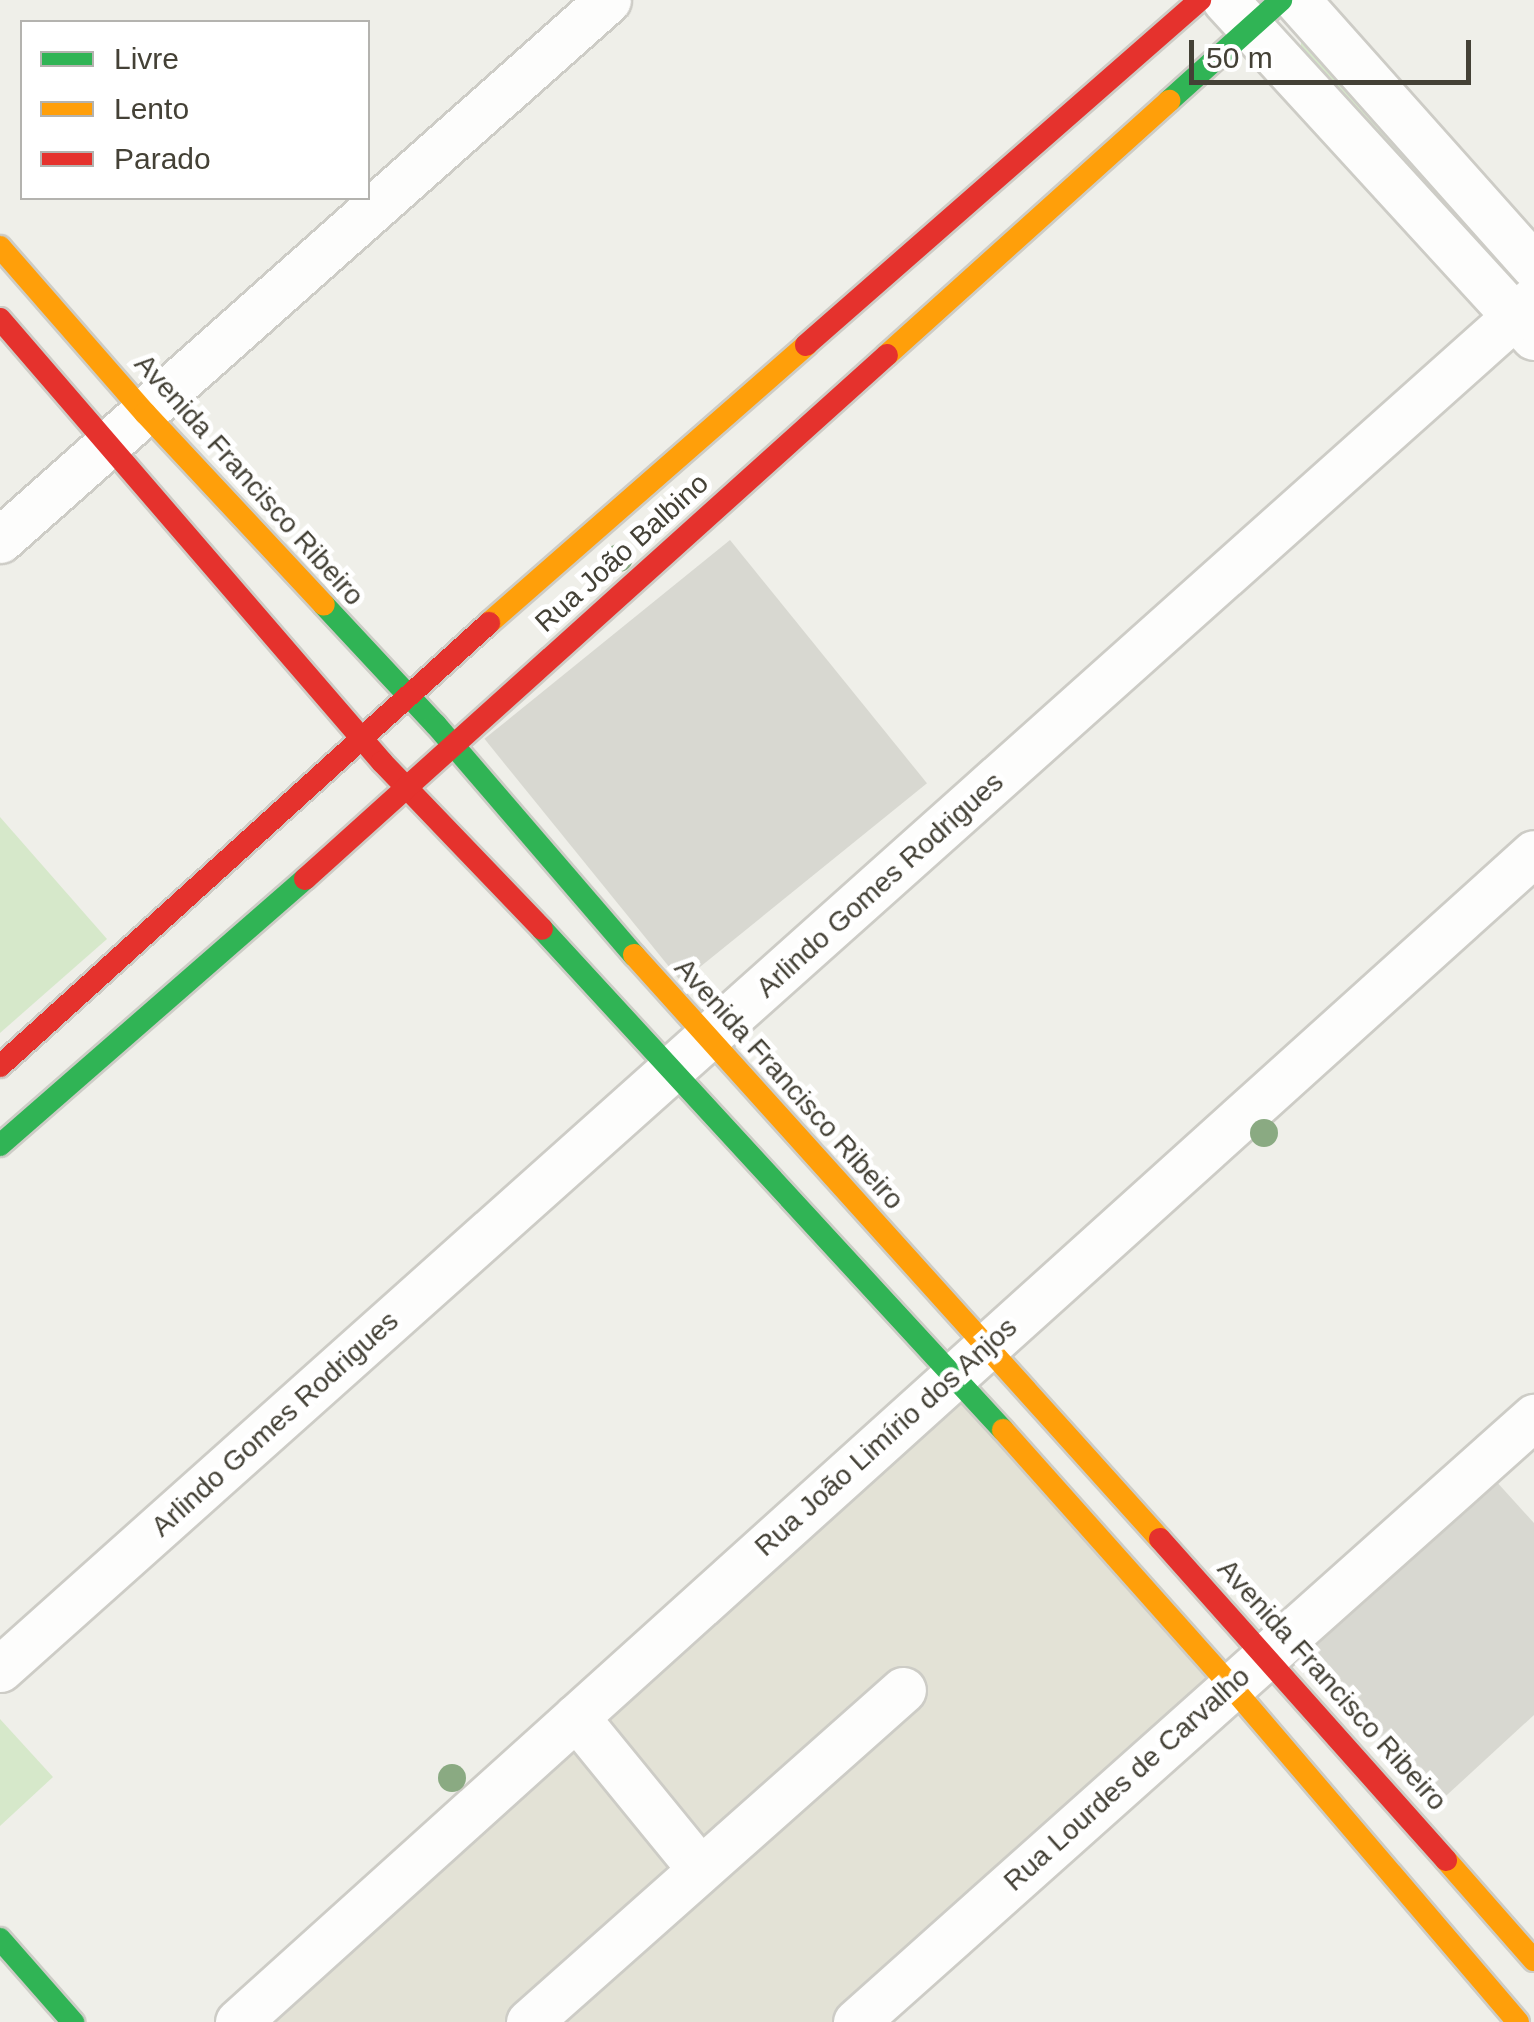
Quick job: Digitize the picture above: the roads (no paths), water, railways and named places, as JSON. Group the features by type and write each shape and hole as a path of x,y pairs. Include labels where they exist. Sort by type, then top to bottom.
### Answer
{"main road":[{"name":"Rua João Balbino","path":"0,1066 360,736 1200,0"},
{"name":"Rua João Balbino","path":"0,1145 454,746 1252,9"},
{"name":"Avenida Francisco Ribeiro","path":"0,247 145,413 454,746 691,1054 970,1361 1231,1686 1512,2009"},
{"name":"Avenida Francisco Ribeiro","path":"0,319 406,786 691,1054 970,1361 1266,1655 1534,1960"},
{"path":"0,1938 73,2022"}],"street":[{"path":"0,540 608,0"},
{"path":"1297,0 1534,266"},
{"path":"1252,9 1528,317"},
{"name":"Arlindo Gomes Rodrigues","path":"0,1669 1528,317"},
{"name":"Rua João Limírio dos Anjos","path":"238,2022 1534,852"},
{"name":"Rua Lourdes de Carvalho","path":"856,2022 1534,1417"},
{"path":"529,2022 903,1690"},
{"path":"576,1717 700,1869"}]}
